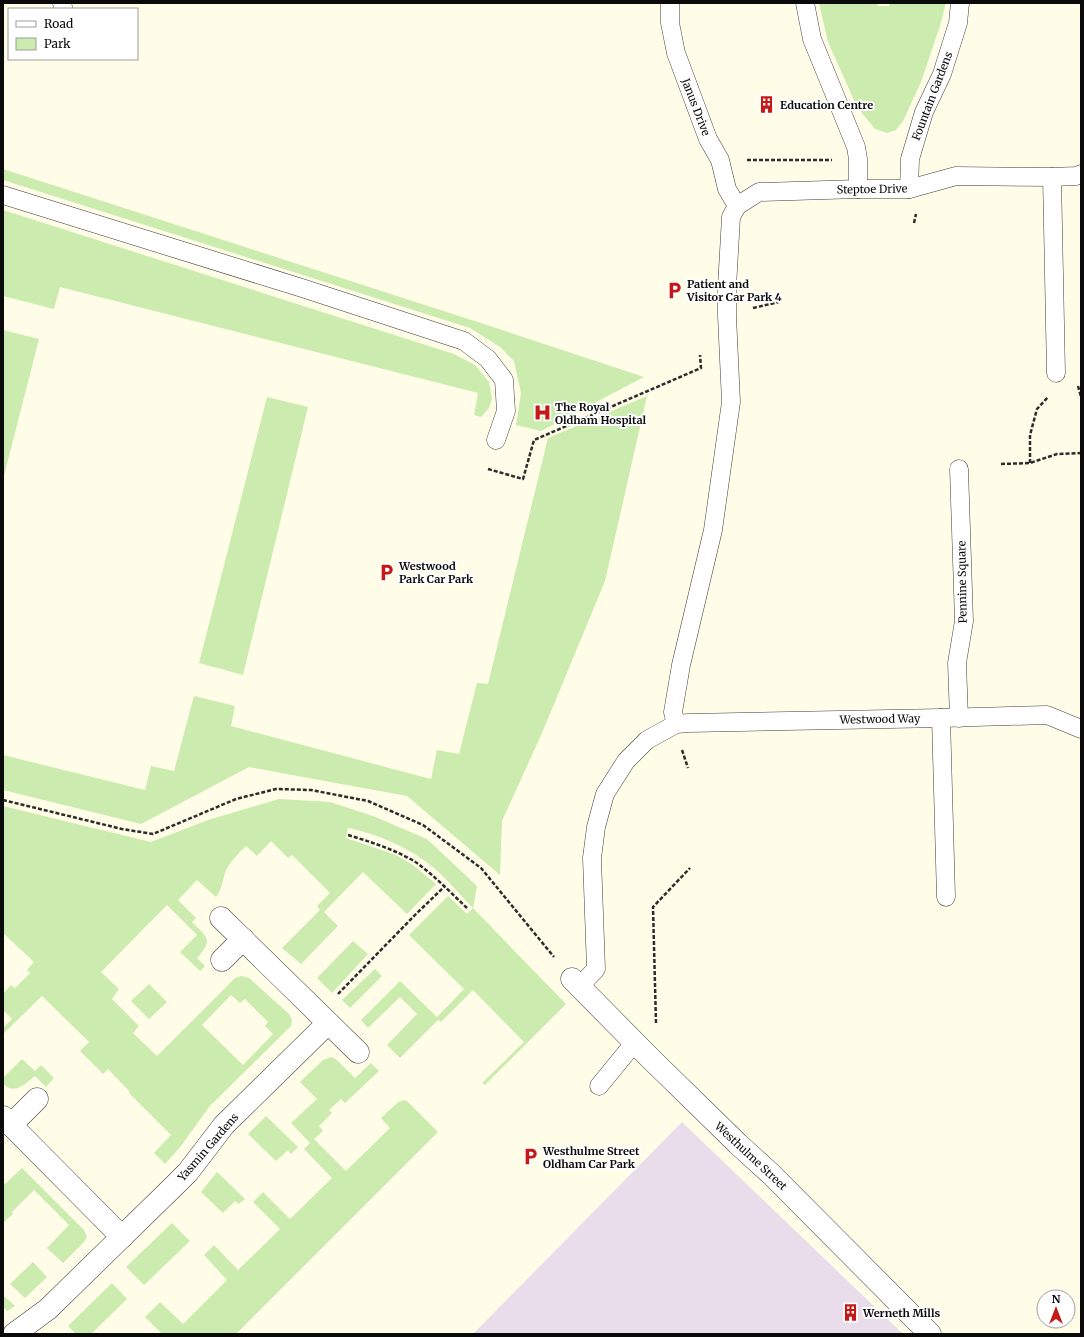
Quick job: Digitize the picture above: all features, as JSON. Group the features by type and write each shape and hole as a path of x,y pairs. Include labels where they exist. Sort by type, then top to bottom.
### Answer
{"street":[{"path":"221,918 358,1052"},
{"path":"222,960 243,939"},
{"name":"Westhulme Street","path":"576,982 634,1042 778,1181 930,1334"},
{"name":"Yasmin Gardens","path":"14,1334 48,1309 188,1172 224,1125 328,1023"},
{"path":"37,1099 7,1121 122,1237"}],"lane":[{"name":"Janus Drive","path":"670,3 670,23 676,53 708,139 720,160 727,189 737,206"},
{"path":"805,3 812,39 856,147 858,159 858,189"},
{"name":"Fountain Gardens","path":"909,189 910,159 924,112 942,74 958,23 960,3"},
{"name":"Steptoe Drive","path":"737,206 759,192 909,189 956,176 1052,177 1076,176 1081,174"},
{"path":"1052,177 1056,373"},
{"path":"3,195 464,341 488,359 504,380 506,411 496,440"},
{"path":"576,982 596,969 592,858 596,827 605,794 626,761 647,740 676,724 673,712 679,673 713,530 732,402 727,316 728,263 732,218 737,206"},
{"name":"Pennine Square","path":"946,897 950,718 964,621 959,469"},
{"name":"Westwood Way","path":"676,724 1047,715 1081,728"},
{"path":"599,1086 634,1042"}],"path":[{"path":"746,310 779,302"},
{"path":"488,469 524,479 534,440 701,368 700,353"},
{"path":"1030,463 1030,435 1037,409 1056,388 1056,373"},
{"path":"1001,464 1030,463 1057,454 1081,453"},
{"path":"681,748 688,768"},
{"path":"3,800 122,829 153,834 236,799 276,789 311,790 368,801 423,825 481,868 576,982"},
{"path":"348,835 384,846 414,862 445,886 467,908"},
{"path":"656,1028 653,907 690,868"},
{"path":"332,1000 445,886"}],"shaded area":[{"path":"682,1122 903,1334 473,1334"}],"green space":[{"path":"819,3 877,3 878,6 889,6 890,3 946,3 940,26 921,82 903,121 896,130 887,133 875,129 857,107 828,42"},
{"path":"3,169 644,377 541,431 516,425 521,393 514,361 500,347 470,328 3,180"},
{"path":"3,210 454,354 475,365 489,382 492,399 489,408 481,417 474,415 478,393 60,287 54,309 3,296"},
{"path":"3,330 39,339 3,480"},
{"path":"647,396 605,581 542,733 502,821 500,875 407,796 249,767 141,824 3,790 3,755 145,790 151,766 174,771 194,696 235,706 231,726 431,779 437,750 459,754 477,683 488,684 548,438"},
{"path":"267,397 308,407 243,675 199,663"},
{"path":"279,799 330,802 373,816 427,839 477,886 473,908 439,873 415,854 382,838 348,828 346,838 396,855 413,865 436,884 407,914 363,872 324,912 338,926 301,964 282,948 320,910 317,906 330,893 292,855 288,858 271,841 257,856 246,846 229,865 221,888 216,897 197,880 178,900 196,918 192,922 205,935 207,943 206,947 197,958 205,966 200,971 180,952 197,935 167,905 101,972 119,989 112,999 139,1026 133,1033 157,1056 235,978 242,976 249,978 289,1014 292,1020 291,1026 209,1107 181,1146 165,1164 154,1153 171,1135 129,1093 130,1092 108,1069 103,1074 80,1051 89,1042 42,996 3,1034 3,1028 12,1019 3,1010 3,994 11,985 15,988 30,973 27,970 34,962 3,933 3,806 151,842 208,820","holes":["231,995 240,1003 245,999 268,1022 265,1026 273,1034 243,1065 202,1025"]},
{"path":"448,896 467,914 473,908 566,1004 485,1085 482,1083 524,1042 473,990 441,1022 438,1020 400,1058 387,1045 417,1014 400,997 368,1028 361,1020 400,981 437,1017 464,989 409,935"},
{"path":"353,941 368,954 332,993 317,978"},
{"path":"375,969 382,976 350,1008 342,1000"},
{"path":"149,984 167,1002 149,1019 131,1001"},
{"path":"331,1057 336,1059 355,1078 371,1063 379,1071 345,1103 341,1099 329,1110 332,1113 319,1126 323,1131 314,1139 346,1171 390,1128 381,1118 398,1102 406,1100 438,1132 236,1334 162,1334 145,1317 160,1302 183,1324 227,1280 204,1255 214,1245 238,1270 280,1229 253,1202 263,1192 290,1219 332,1178 304,1149 310,1143 291,1123 317,1099 300,1082 323,1060"},
{"path":"22,1059 35,1071 41,1065 54,1078 46,1087 35,1076 20,1087 12,1089 7,1087 3,1084 3,1078"},
{"path":"266,1116 298,1147 291,1154 288,1150 276,1161 248,1134"},
{"path":"22,1168 84,1230 87,1237 63,1263 47,1248 69,1225 34,1190 3,1223 3,1183 5,1184"},
{"path":"217,1172 245,1199 239,1204 235,1201 223,1213 201,1192"},
{"path":"172,1223 190,1241 144,1285 126,1267"},
{"path":"33,1262 47,1277 25,1298 10,1284"},
{"path":"112,1283 127,1299 91,1334 76,1334 68,1326"},
{"path":"3,1295 15,1306 7,1311 3,1307"}],"place":[{"name":"Education Centre","path":"767,105"},
{"name":"Patient and Visitor Car Park 4","path":"674,290"},
{"name":"The Royal Oldham Hospital","path":"542,413"},
{"name":"Westwood Park Car Park","path":"386,572"},
{"name":"Westhulme Street Oldham Car Park","path":"530,1157"},
{"name":"Werneth Mills","path":"850,1313"}]}
